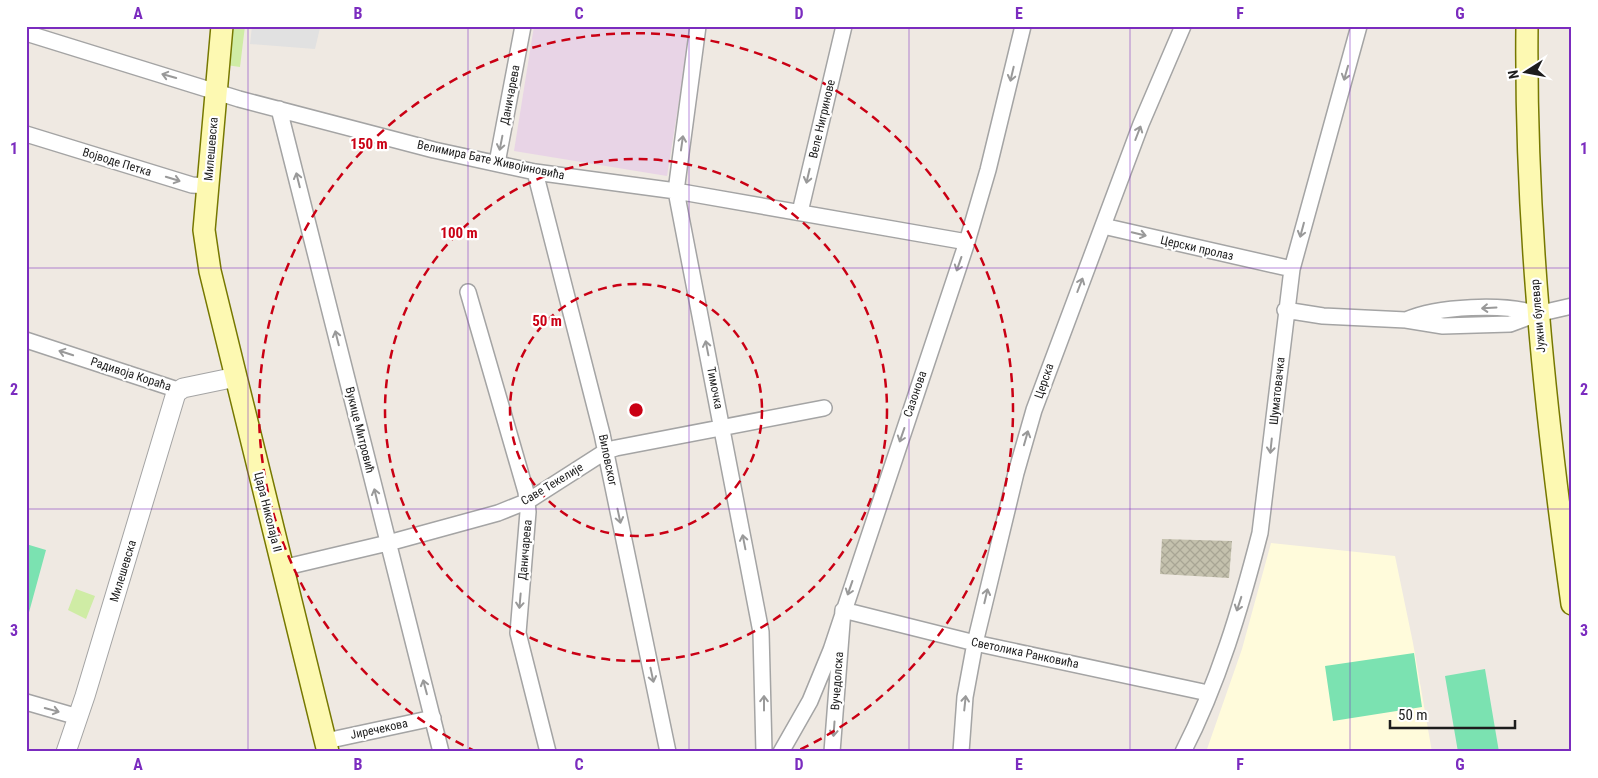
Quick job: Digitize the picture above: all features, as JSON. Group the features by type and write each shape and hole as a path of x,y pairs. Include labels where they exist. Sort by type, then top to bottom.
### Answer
{"main road":[{"name":"Милешевска","path":"210,271 204,230 222,26"},
{"name":"Јужни булевар","path":"1526,26 1526,109 1537,314 1549,431 1572,604"},
{"name":"Цара Николаја II","path":"210,271 327,746"}],"street":[{"name":"Даничарева","path":"497,163 522,26"},
{"name":"Тимочка","path":"698,26 676,191 761,632 764,752"},
{"name":"Веле Нигринове","path":"800,212 844,26"},
{"name":"Сазонова","path":"780,752 810,701 831,650 967,242 990,162 1023,26"},
{"name":"Церска","path":"961,752 965,697 975,643 1016,473 1034,410 1141,124 1183,26"},
{"name":"Шуматовачка","path":"1186,749 1250,574 1262,523 1285,310 1292,269 1359,26"},
{"name":"Велимира Бате Живојиновића","path":"26,34 279,109 434,150 535,172 676,191 967,242"},
{"name":"Вукице Митровић","path":"279,109 441,752"},
{"name":"Војводе Петка","path":"26,134 192,185 208,186"},
{"name":"Виловског","path":"535,172 606,451 668,752"},
{"name":"Церски пролаз","path":"1103,226 1292,269"},
{"name":"Даничарева","path":"468,292 528,501 518,633 548,752"},
{"path":"1285,310 1323,316 1406,320 1420,314 1442,311 1508,307 1537,314 1572,306"},
{"name":"Радивоја Кораћа","path":"26,340 178,390 236,377"},
{"name":"Милешевска","path":"66,752 178,390"},
{"name":"Саве Текелије","path":"282,568 387,543 498,513 528,501 606,451 824,408"},
{"name":"Светолика Ранковића","path":"843,610 975,643 1208,693"},
{"name":"Вучедолска","path":"832,752 843,610"},
{"path":"26,702 78,717"},
{"name":"Јиречекова","path":"327,746 433,718"}],"shaded area":[{"path":"252,26 311,26 320,28 315,49 250,44"},
{"path":"534,26 691,26 667,176 514,151"},
{"path":"1162,539 1232,541 1229,578 1160,574"},
{"path":"1271,543 1395,556 1413,643 1432,752 1206,752 1242,649"}],"green space":[{"path":"231,26 245,26 240,67 226,65"},
{"path":"26,544 46,550 28,616 26,615"},
{"path":"76,589 95,596 86,619 68,610"},
{"path":"1414,653 1422,707 1333,721 1325,666"},
{"path":"1485,669 1499,752 1458,752 1445,676"}]}
